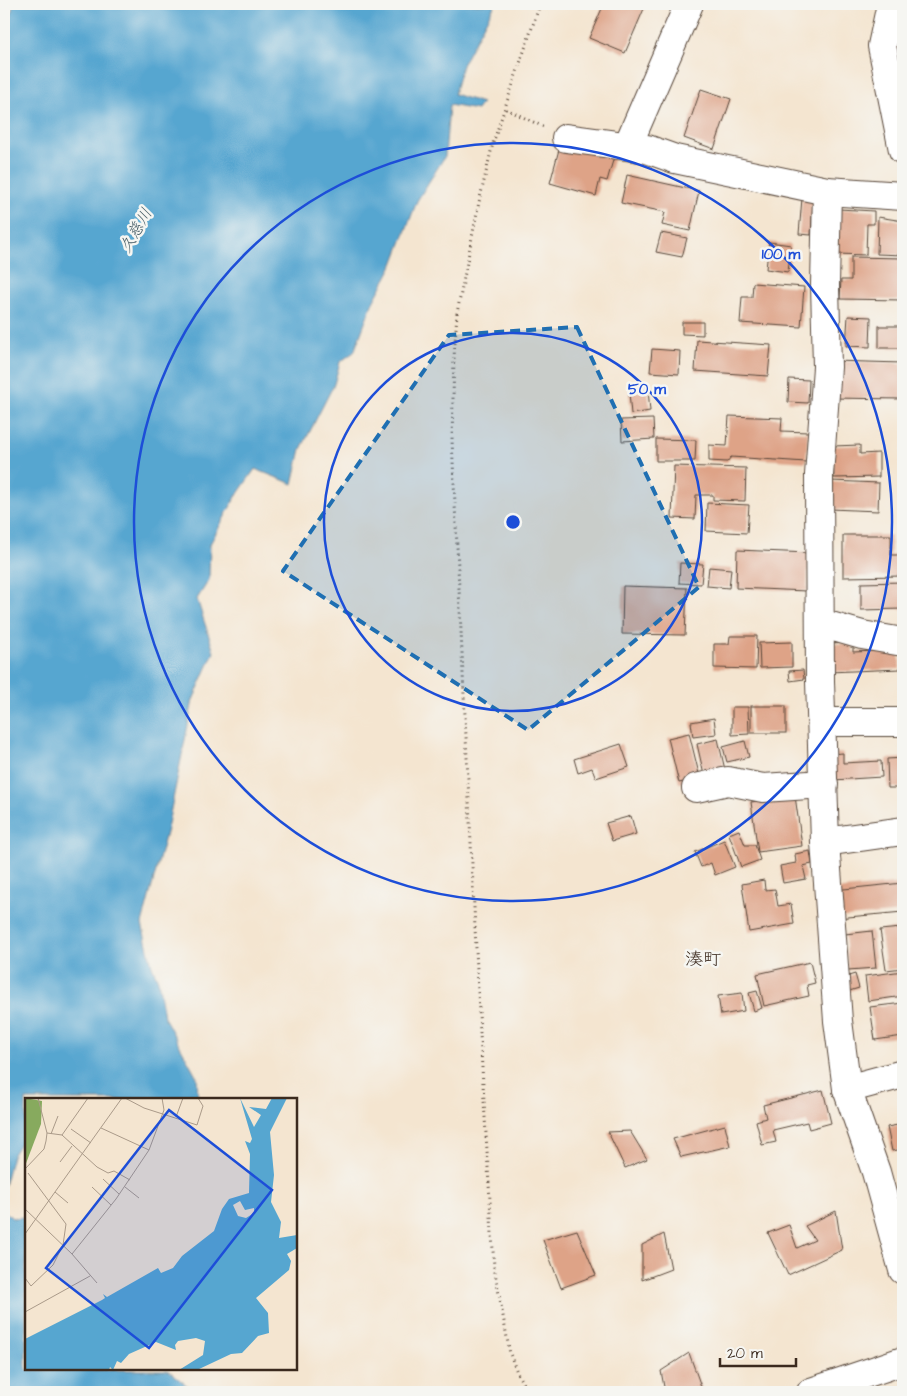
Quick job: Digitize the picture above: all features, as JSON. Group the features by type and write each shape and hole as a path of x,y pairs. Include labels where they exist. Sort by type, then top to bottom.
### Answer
{"street":[{"path":"628,145 689,4"},
{"path":"891,4 882,46 903,150"},
{"path":"566,138 628,145 647,149 674,159 827,191 903,196"},
{"path":"827,191 825,285 827,367 819,475 825,842 838,1020 847,1089 873,1164 903,1270"},
{"path":"820,623 862,635 903,642"},
{"path":"822,722 903,722"},
{"path":"696,788 728,781 763,788 824,784"},
{"path":"825,842 903,831"},
{"path":"847,1089 903,1074"},
{"path":"812,1392 903,1360"}],"path":[{"path":"528,1392 518,1375 510,1354 494,1267 480,1024 452,440 457,313 493,143 540,4"},
{"path":"506,109 566,138"}],"highlighted area":[{"path":"577,327 699,587 528,730 283,571 449,335"}],"water":[{"name":"久慈川","path":"13,4 495,4 462,65 454,94 482,103 477,110 449,105 445,156 417,201 392,267 372,304 354,352 340,362 334,384 301,449 293,484 255,469 235,498 210,544 209,580 197,599 214,652 193,700 167,829 142,924 152,966 158,980 164,1017 197,1077 198,1098 25,1098 25,1136 12,1156 4,1186 4,38 9,29"},
{"path":"4,1210 12,1218 25,1217 25,1371 169,1371 195,1392 4,1392"}],"building":[{"path":"604,4 646,4 625,53 589,38"},
{"path":"701,89 731,99 714,149 684,138"},
{"path":"561,142 614,157 607,181 600,179 596,196 550,183"},
{"path":"627,175 699,191 690,231 662,225 665,212 621,203"},
{"path":"802,198 813,199 811,235 799,234"},
{"path":"839,209 874,211 874,224 867,224 866,255 837,254"},
{"path":"878,217 903,221 903,255 877,254"},
{"path":"661,233 687,238 682,257 656,252"},
{"path":"769,242 791,245 788,272 766,269"},
{"path":"851,257 903,258 903,300 840,299 841,280 851,280"},
{"path":"753,283 804,287 801,327 740,323 742,297 752,297"},
{"path":"848,316 871,317 870,347 846,346"},
{"path":"682,322 703,322 703,335 682,334"},
{"path":"879,326 903,326 903,348 879,348"},
{"path":"697,340 771,345 768,376 695,371"},
{"path":"652,349 680,351 679,374 650,372"},
{"path":"833,361 902,363 902,399 832,398"},
{"path":"789,379 809,380 808,403 788,402"},
{"path":"648,390 650,411 631,414 629,393"},
{"path":"729,416 782,418 781,431 808,432 806,462 731,457 727,462 709,461 709,445 727,446"},
{"path":"653,419 654,439 622,441 621,420"},
{"path":"656,439 696,440 695,461 656,461"},
{"path":"860,445 860,454 879,453 879,477 834,478 833,446"},
{"path":"674,466 746,468 745,501 713,500 713,495 696,495 695,519 672,518"},
{"path":"831,481 879,483 878,511 830,509"},
{"path":"707,503 749,505 747,533 706,531"},
{"path":"843,535 891,535 891,555 903,555 903,576 843,577"},
{"path":"737,550 809,553 807,591 736,588"},
{"path":"680,563 703,564 701,584 679,583"},
{"path":"709,567 731,569 729,588 707,586"},
{"path":"903,582 903,609 861,610 861,583"},
{"path":"623,586 687,588 685,635 622,634"},
{"path":"730,636 757,636 756,669 714,668 714,644 729,644"},
{"path":"792,642 792,667 760,668 759,643"},
{"path":"853,643 853,652 899,650 900,669 829,672 828,644"},
{"path":"803,670 804,679 790,681 789,671"},
{"path":"751,706 786,706 786,733 751,733"},
{"path":"732,707 748,707 749,734 732,735"},
{"path":"714,718 716,734 693,737 691,722"},
{"path":"689,733 700,778 679,783 668,738"},
{"path":"718,739 725,770 704,775 697,744"},
{"path":"745,741 749,757 727,762 723,747"},
{"path":"621,744 629,767 596,778 592,768 578,773 574,759"},
{"path":"843,753 843,763 881,761 882,777 833,780 831,754"},
{"path":"903,758 903,788 888,788 887,759"},
{"path":"795,796 802,846 758,852 751,802"},
{"path":"631,816 636,834 612,841 606,823"},
{"path":"739,830 745,845 755,845 760,860 741,867 729,834"},
{"path":"724,840 735,867 715,875 711,863 701,867 695,852"},
{"path":"810,851 812,864 803,866 806,879 783,883 780,866 796,863 795,854"},
{"path":"764,880 765,890 775,889 778,906 791,904 794,924 749,932 742,884"},
{"path":"903,883 903,912 837,918 834,890"},
{"path":"901,928 903,968 886,970 880,930"},
{"path":"872,931 876,968 848,970 845,934"},
{"path":"810,962 815,983 807,985 809,996 764,1006 757,974"},
{"path":"903,971 903,996 868,1001 865,976"},
{"path":"855,974 859,988 846,992 842,978"},
{"path":"757,991 762,1008 754,1011 749,993"},
{"path":"742,993 744,1011 721,1015 718,996"},
{"path":"903,1003 903,1036 875,1040 870,1007"},
{"path":"823,1090 831,1123 809,1129 807,1122 773,1130 776,1142 762,1145 756,1121 766,1118 763,1105"},
{"path":"903,1124 903,1149 892,1151 887,1127"},
{"path":"725,1125 730,1146 681,1157 673,1139"},
{"path":"630,1131 647,1159 625,1168 608,1132"},
{"path":"836,1211 842,1250 788,1275 768,1233 789,1225 797,1248 815,1240 805,1226"},
{"path":"577,1230 596,1275 561,1288 543,1240"},
{"path":"664,1234 671,1269 642,1280 642,1245"},
{"path":"689,1353 703,1392 665,1392 661,1371"}],"district":[{"name":"湊町","path":"703,959"}]}
